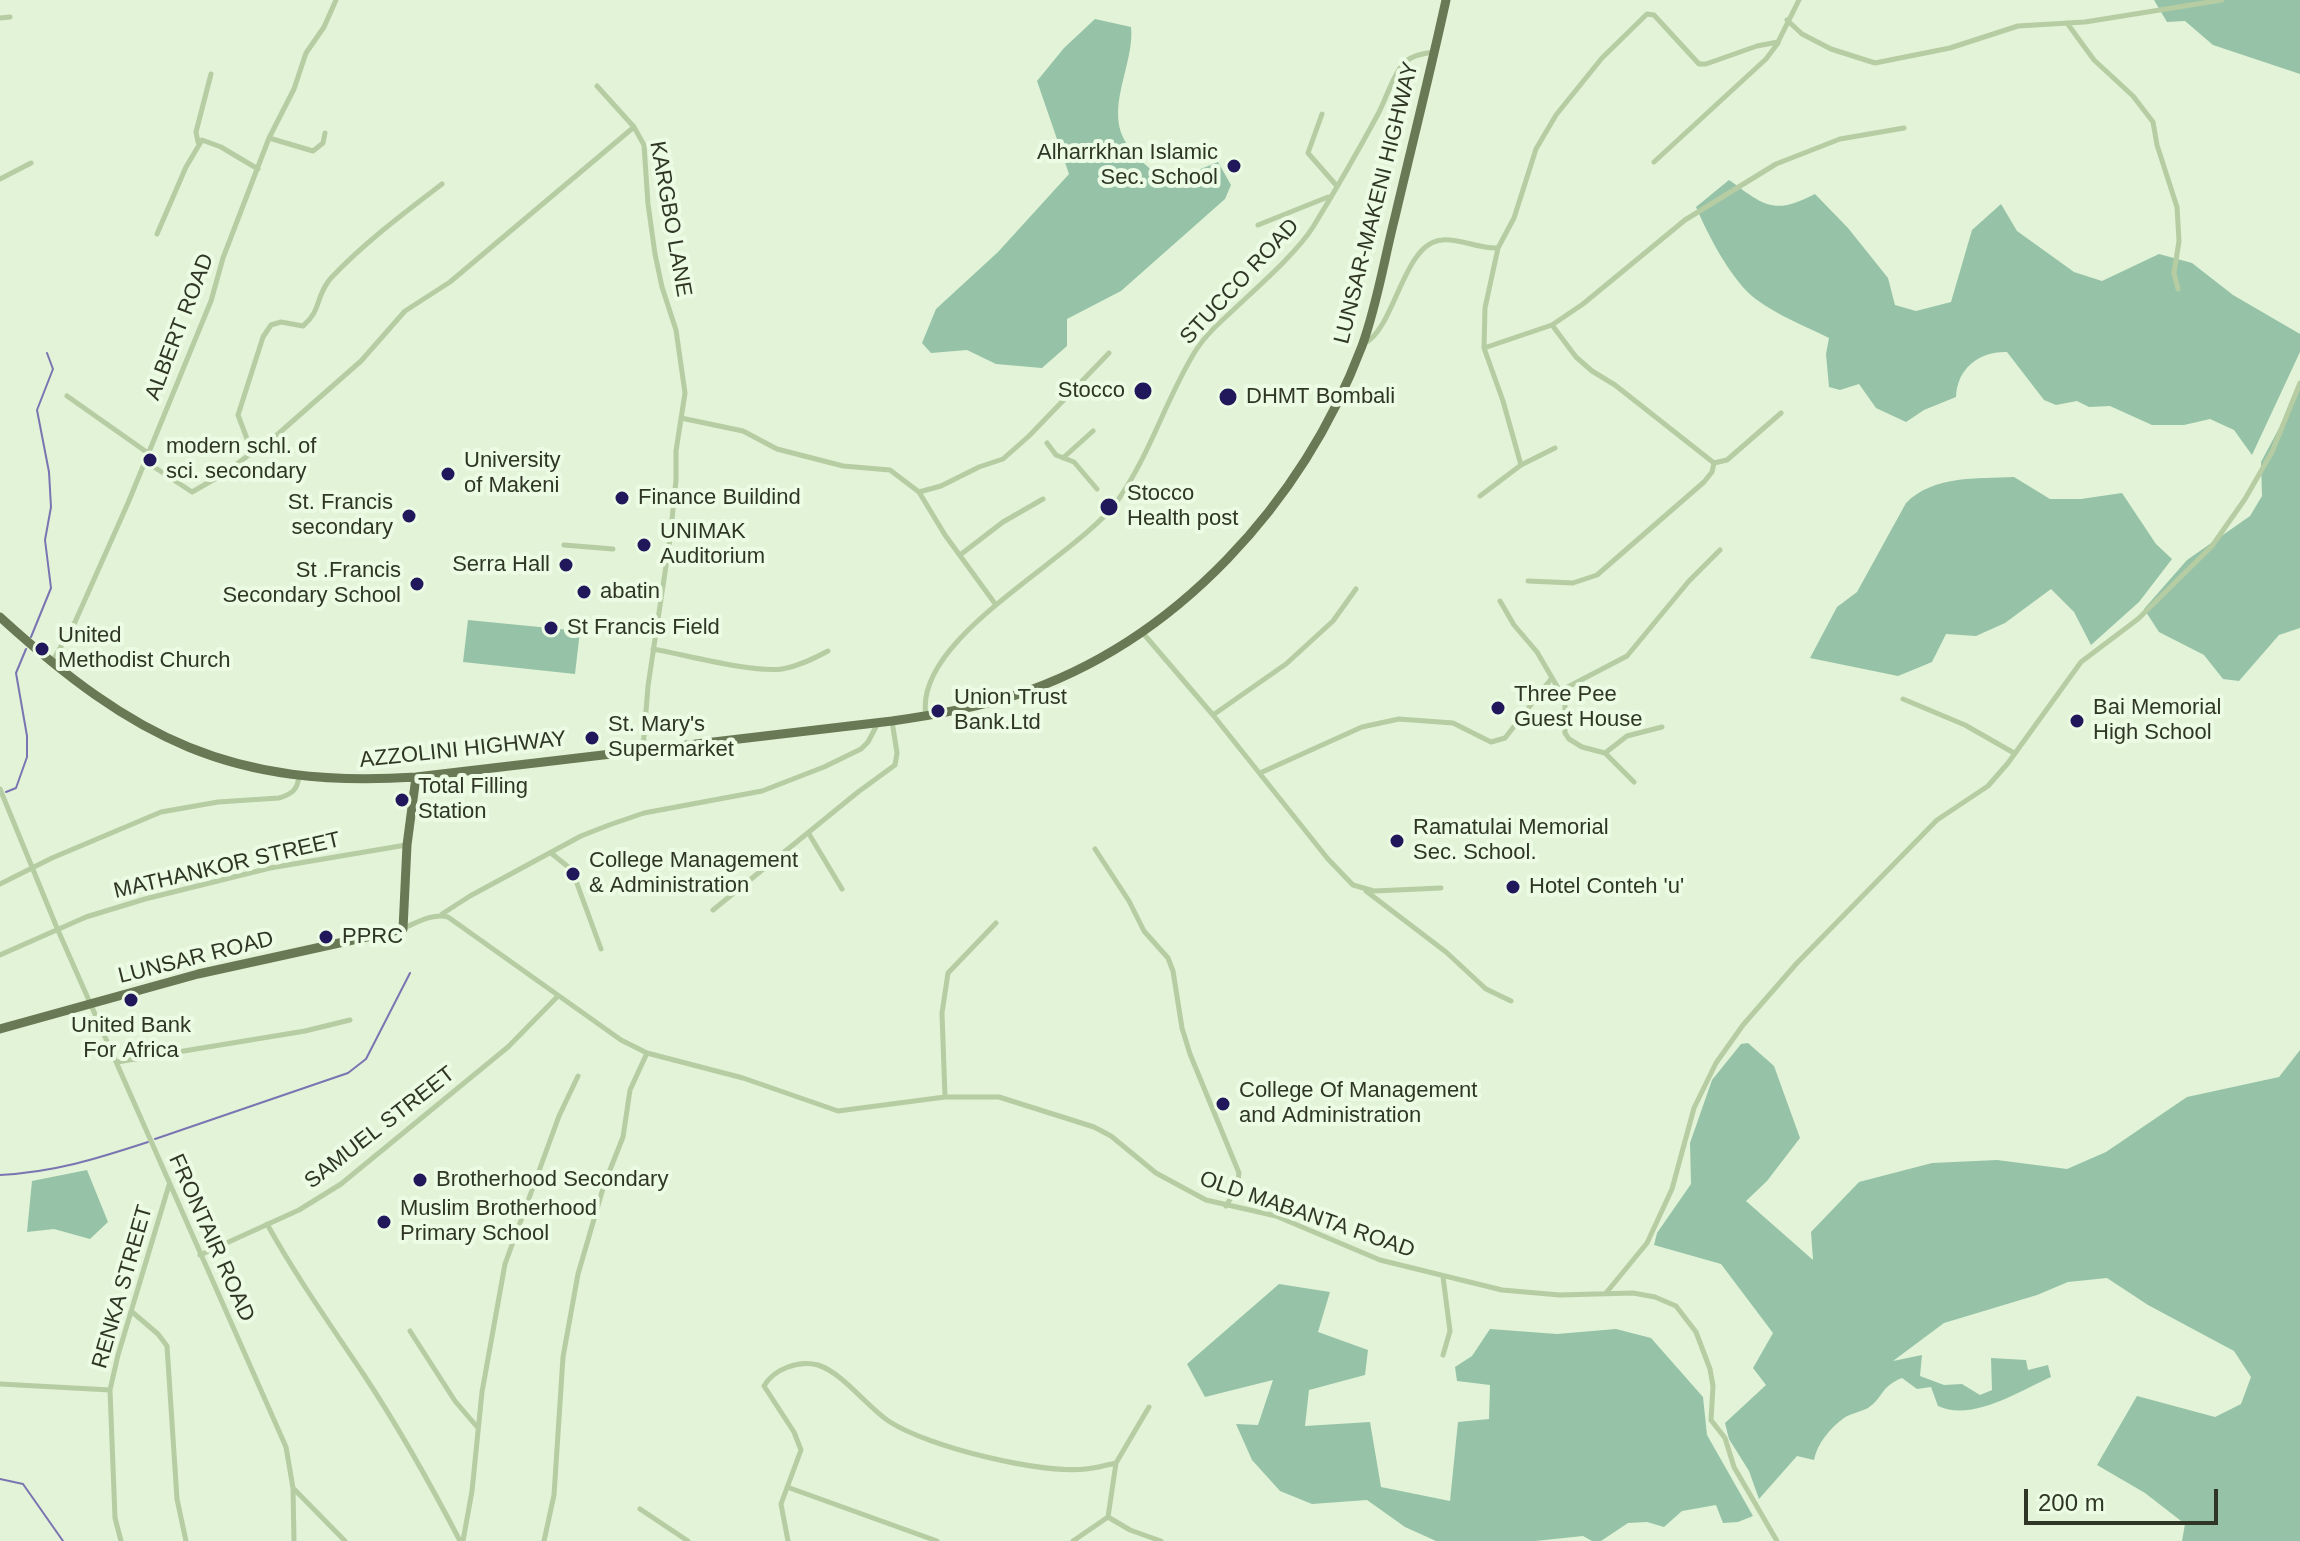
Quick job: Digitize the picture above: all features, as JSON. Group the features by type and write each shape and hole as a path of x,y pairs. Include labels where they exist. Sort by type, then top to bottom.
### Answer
{"main road":[{"name":"LUNSAR-MAKENI HIGHWAY","path":"926,717 992,702 1049,683 1142,632 1220,566 1275,505 1317,443 1362,344 1446,0"},
{"name":"AZZOLINI HIGHWAY","path":"0,617 52,663 117,711 176,743 239,766 300,774 368,780 416,777 926,717"},
{"path":"403,929 407,845 416,777"},
{"name":"LUNSAR ROAD","path":"0,1029 249,962 403,929"}],"street":[{"path":"1654,162 1766,59 1799,0"},
{"path":"1787,20 1802,34 1831,49 1875,63 1950,48 2018,26 2085,22 2222,0"},
{"name":"ALBERT ROAD","path":"52,663 75,622 145,461 211,301 223,258 269,138 294,89 306,53 336,2"},
{"path":"1521,465 1484,348 1485,308 1498,248 1514,218 1536,149 1551,123 1602,58 1647,14 1654,15 1699,64 1778,42"},
{"path":"0,18 10,17"},
{"path":"2066,22 2094,60 2133,96 2153,122 2157,145 2177,207 2179,241 2174,273 2178,289"},
{"name":"STUCCO ROAD","path":"926,717 925,700 940,663 996,605 1116,504 1142,463 1178,380 1198,346 1297,248 1312,228 1405,62 1433,52"},
{"path":"157,234 198,142 196,132 211,74"},
{"name":"KARGBO LANE","path":"597,86 634,127 645,153 655,254 676,330 685,393 681,418"},
{"path":"1322,114 1308,153 1336,185"},
{"path":"145,461 192,492 252,452 278,434 361,361 405,311 450,282 634,127"},
{"path":"1484,348 1552,325 1583,304 1685,220 1776,164 1840,139 1904,128"},
{"path":"269,138 313,151 323,143 325,133"},
{"path":"198,142 206,140 258,169"},
{"path":"0,179 31,163"},
{"path":"252,452 238,415 263,337 271,325 281,322 303,326 316,313 319,296 331,279 376,236 442,184"},
{"path":"1258,225 1329,197"},
{"path":"1362,344 1378,333 1415,260 1430,244 1451,240 1470,246 1498,248"},
{"path":"1552,325 1576,357 1592,371 1615,385 1714,463"},
{"path":"919,492 941,486 1003,459 1109,353"},
{"path":"1605,1294 1653,1232 1672,1189 1694,1108 1716,1063 1743,1025 1797,963 1937,820 1983,790 2008,763 2081,662 2138,619 2212,546 2245,499 2272,452 2300,383"},
{"path":"67,396 148,453"},
{"path":"1714,463 1727,460 1781,413"},
{"path":"643,749 653,649 670,539 681,418 743,431 777,449 843,466 890,470 919,492 996,605"},
{"path":"1062,458 1093,431"},
{"path":"1047,443 1062,458 1074,462 1097,489"},
{"path":"1480,496 1521,465 1555,448"},
{"path":"1528,581 1573,583 1597,575 1704,482 1712,472 1714,463"},
{"path":"960,555 1003,522 1043,499"},
{"path":"564,545 613,549"},
{"path":"1560,691 1627,656 1689,581 1720,550"},
{"path":"1213,715 1286,664 1333,621 1356,589"},
{"path":"1500,601 1514,625 1537,652 1560,691 1566,707 1565,733 1569,739 1582,747 1605,753 1634,782"},
{"path":"1142,632 1328,859 1353,885 1366,891 1431,940 1486,989 1511,1001"},
{"path":"653,649 778,670 799,666 828,651"},
{"path":"1260,773 1362,727 1399,719 1453,723 1498,743 1551,679"},
{"path":"1903,699 1965,725 2014,753"},
{"path":"713,910 895,765 897,753 892,721"},
{"path":"403,929 441,915 581,836 644,813 735,797 791,781 861,749 878,723"},
{"path":"1605,753 1627,736 1662,727"},
{"path":"0,884 161,812 186,806 290,795 299,783 300,774"},
{"name":"FRONTAIR ROAD","path":"0,789 57,928 283,1439 293,1488 294,1541"},
{"path":"809,834 842,889"},
{"name":"MATHANKOR STREET","path":"57,928 101,912 205,884 361,851 407,845"},
{"path":"1095,849 1129,901 1144,931 1165,952 1173,971 1186,1041 1239,1173 1237,1188 1226,1206"},
{"path":"551,852 572,870 601,949"},
{"path":"1366,891 1441,888"},
{"name":"OLD MABANTA ROAD","path":"441,915 458,922 606,1031 647,1053 743,1078 838,1111 945,1097 999,1097 1094,1127 1111,1136 1156,1173 1206,1200 1276,1216 1380,1260 1502,1290 1531,1294 1644,1294 1668,1301 1696,1332 1713,1386 1711,1420 1725,1438 1734,1467 1777,1541"},
{"path":"945,1097 942,1013 948,973 996,923"},
{"path":"0,955 57,928"},
{"name":"SAMUEL STREET","path":"200,1255 299,1210 341,1184 508,1047 558,996"},
{"path":"117,1062 305,1031 350,1020"},
{"path":"544,1541 554,1495 563,1357 578,1274 604,1185 623,1137 630,1090 647,1053"},
{"path":"462,1541 472,1491 493,1320 505,1264 559,1116 578,1076"},
{"name":"RENKA STREET","path":"121,1541 115,1518 110,1390 170,1185"},
{"path":"267,1224 302,1286 383,1407 462,1541"},
{"path":"1443,1277 1450,1331 1443,1355"},
{"path":"131,1311 164,1339 167,1346 177,1499 186,1541"},
{"path":"410,1331 455,1401 478,1428"},
{"path":"788,1541 781,1504 801,1446 764,1386 783,1370 801,1363 818,1366 834,1374 889,1421 938,1443 1022,1464 1084,1469 1116,1463"},
{"path":"0,1384 110,1390"},
{"path":"1073,1541 1108,1517 1116,1463 1149,1407"},
{"path":"787,1487 937,1541"},
{"path":"293,1488 345,1541"},
{"path":"640,1509 688,1541"},
{"path":"1108,1517 1130,1530 1161,1541"}],"green space":[{"path":"2154,0 2300,0 2300,74 2213,45 2185,21 2167,22"},
{"path":"1095,19 1131,27 1118,120 1130,148 1166,183 1218,162 1231,185 1225,199 1121,291 1067,319 1067,346 1042,368 996,364 967,350 931,353 922,343 936,309 998,252 1069,174 1037,81 1064,48"},
{"path":"1729,180 1769,205 1789,205 1815,194 1848,228 1888,278 1895,305 1916,311 1951,302 1972,230 2001,204 2017,231 2074,272 2102,281 2159,254 2192,263 2233,295 2300,334 2300,352 2252,455 2234,430 2210,419 2184,425 2152,425 2110,406 2089,407 2077,401 2056,405 2044,400 2007,352 1979,358 1965,370 1956,397 1924,410 1906,422 1876,408 1859,384 1840,390 1829,387 1826,354 1829,338 1757,300 1730,270 1696,207"},
{"path":"2300,389 2300,628 2279,635 2239,681 2223,679 2204,655 2159,632 2144,609 2187,560 2250,516 2262,496 2261,462"},
{"path":"2014,477 2050,499 2081,499 2122,493 2156,544 2172,559 2139,602 2091,645 2074,612 2051,589 2005,623 1976,636 1946,634 1932,662 1898,676 1810,658 1837,607 1857,592 1906,503 1929,487 1942,483"},
{"path":"468,620 580,631 575,674 463,662"},
{"path":"1748,1043 1774,1066 1800,1138 1767,1181 1746,1201 1813,1260 1811,1232 1859,1182 1932,1163 1997,1160 2067,1169 2106,1152 2187,1097 2279,1077 2300,1050 2300,1541 2182,1541 2185,1524 2145,1493 2097,1465 2137,1396 2215,1417 2241,1404 2251,1377 2234,1351 2148,1305 2107,1278 2068,1282 2037,1295 1944,1323 1893,1361 1922,1355 1920,1376 1944,1385 1962,1384 1980,1395 1992,1390 1991,1358 2026,1360 2028,1370 2048,1365 2051,1377 1996,1403 1966,1410 1938,1406 1931,1387 1917,1389 1902,1378 1886,1388 1868,1408 1847,1416 1834,1427 1821,1442 1814,1460 1797,1456 1759,1499 1749,1471 1729,1439 1725,1423 1766,1385 1753,1368 1773,1333 1721,1264 1654,1245 1657,1233 1691,1184 1690,1143 1712,1080 1741,1044"},
{"path":"87,1170 108,1222 90,1239 54,1229 27,1232 32,1181"},
{"path":"1279,1284 1330,1292 1318,1332 1368,1350 1365,1375 1309,1390 1305,1426 1370,1422 1381,1487 1450,1501 1458,1422 1489,1419 1490,1385 1457,1381 1455,1367 1472,1356 1490,1329 1557,1334 1616,1329 1651,1338 1703,1397 1707,1435 1753,1516 1738,1522 1723,1523 1716,1505 1682,1511 1664,1527 1647,1522 1628,1523 1601,1541 1592,1541 1583,1536 1535,1541 1436,1541 1405,1527 1367,1500 1312,1504 1280,1491 1252,1460 1236,1424 1258,1425 1273,1380 1205,1397 1187,1364"}],"waterway":[{"path":"31,637 51,588 45,540 51,507 49,472 37,410 53,369 47,353"},
{"path":"6,792 16,788 27,757 27,736 16,673 26,649"},
{"path":"155,1139 348,1073 366,1059 410,973"},
{"path":"0,1175 75,1164 148,1142"},
{"path":"0,1479 23,1484 63,1541"}],"place":[{"name":"Alharrkhan Islamic Sec. School","path":"1234,166"},
{"name":"Stocco","path":"1143,391"},
{"name":"DHMT Bombali","path":"1228,397"},
{"name":"modern schl. of sci. secondary","path":"150,460"},
{"name":"University of Makeni","path":"448,474"},
{"name":"Finance Buildind","path":"622,498"},
{"name":"Stocco Health post","path":"1109,507"},
{"name":"St. Francis secondary","path":"409,516"},
{"name":"UNIMAK Auditorium","path":"644,545"},
{"name":"Serra Hall","path":"566,565"},
{"name":"St .Francis Secondary School","path":"417,584"},
{"name":"abatin","path":"584,592"},
{"name":"St Francis Field","path":"551,628"},
{"name":"United Methodist Church","path":"42,649"},
{"name":"Three Pee Guest House","path":"1498,708"},
{"name":"Union Trust Bank.Ltd","path":"938,711"},
{"name":"Bai Memorial High School","path":"2077,721"},
{"name":"St. Mary's Supermarket","path":"592,738"},
{"name":"Total Filling Station","path":"402,800"},
{"name":"Ramatulai Memorial Sec. School.","path":"1397,841"},
{"name":"College Management & Administration","path":"573,874"},
{"name":"Hotel Conteh 'u'","path":"1513,887"},
{"name":"PPRC","path":"326,937"},
{"name":"United Bank For Africa","path":"131,1000"},
{"name":"College Of Management and Administration","path":"1223,1104"},
{"name":"Brotherhood Secondary","path":"420,1180"},
{"name":"Muslim Brotherhood Primary School","path":"384,1222"}]}
